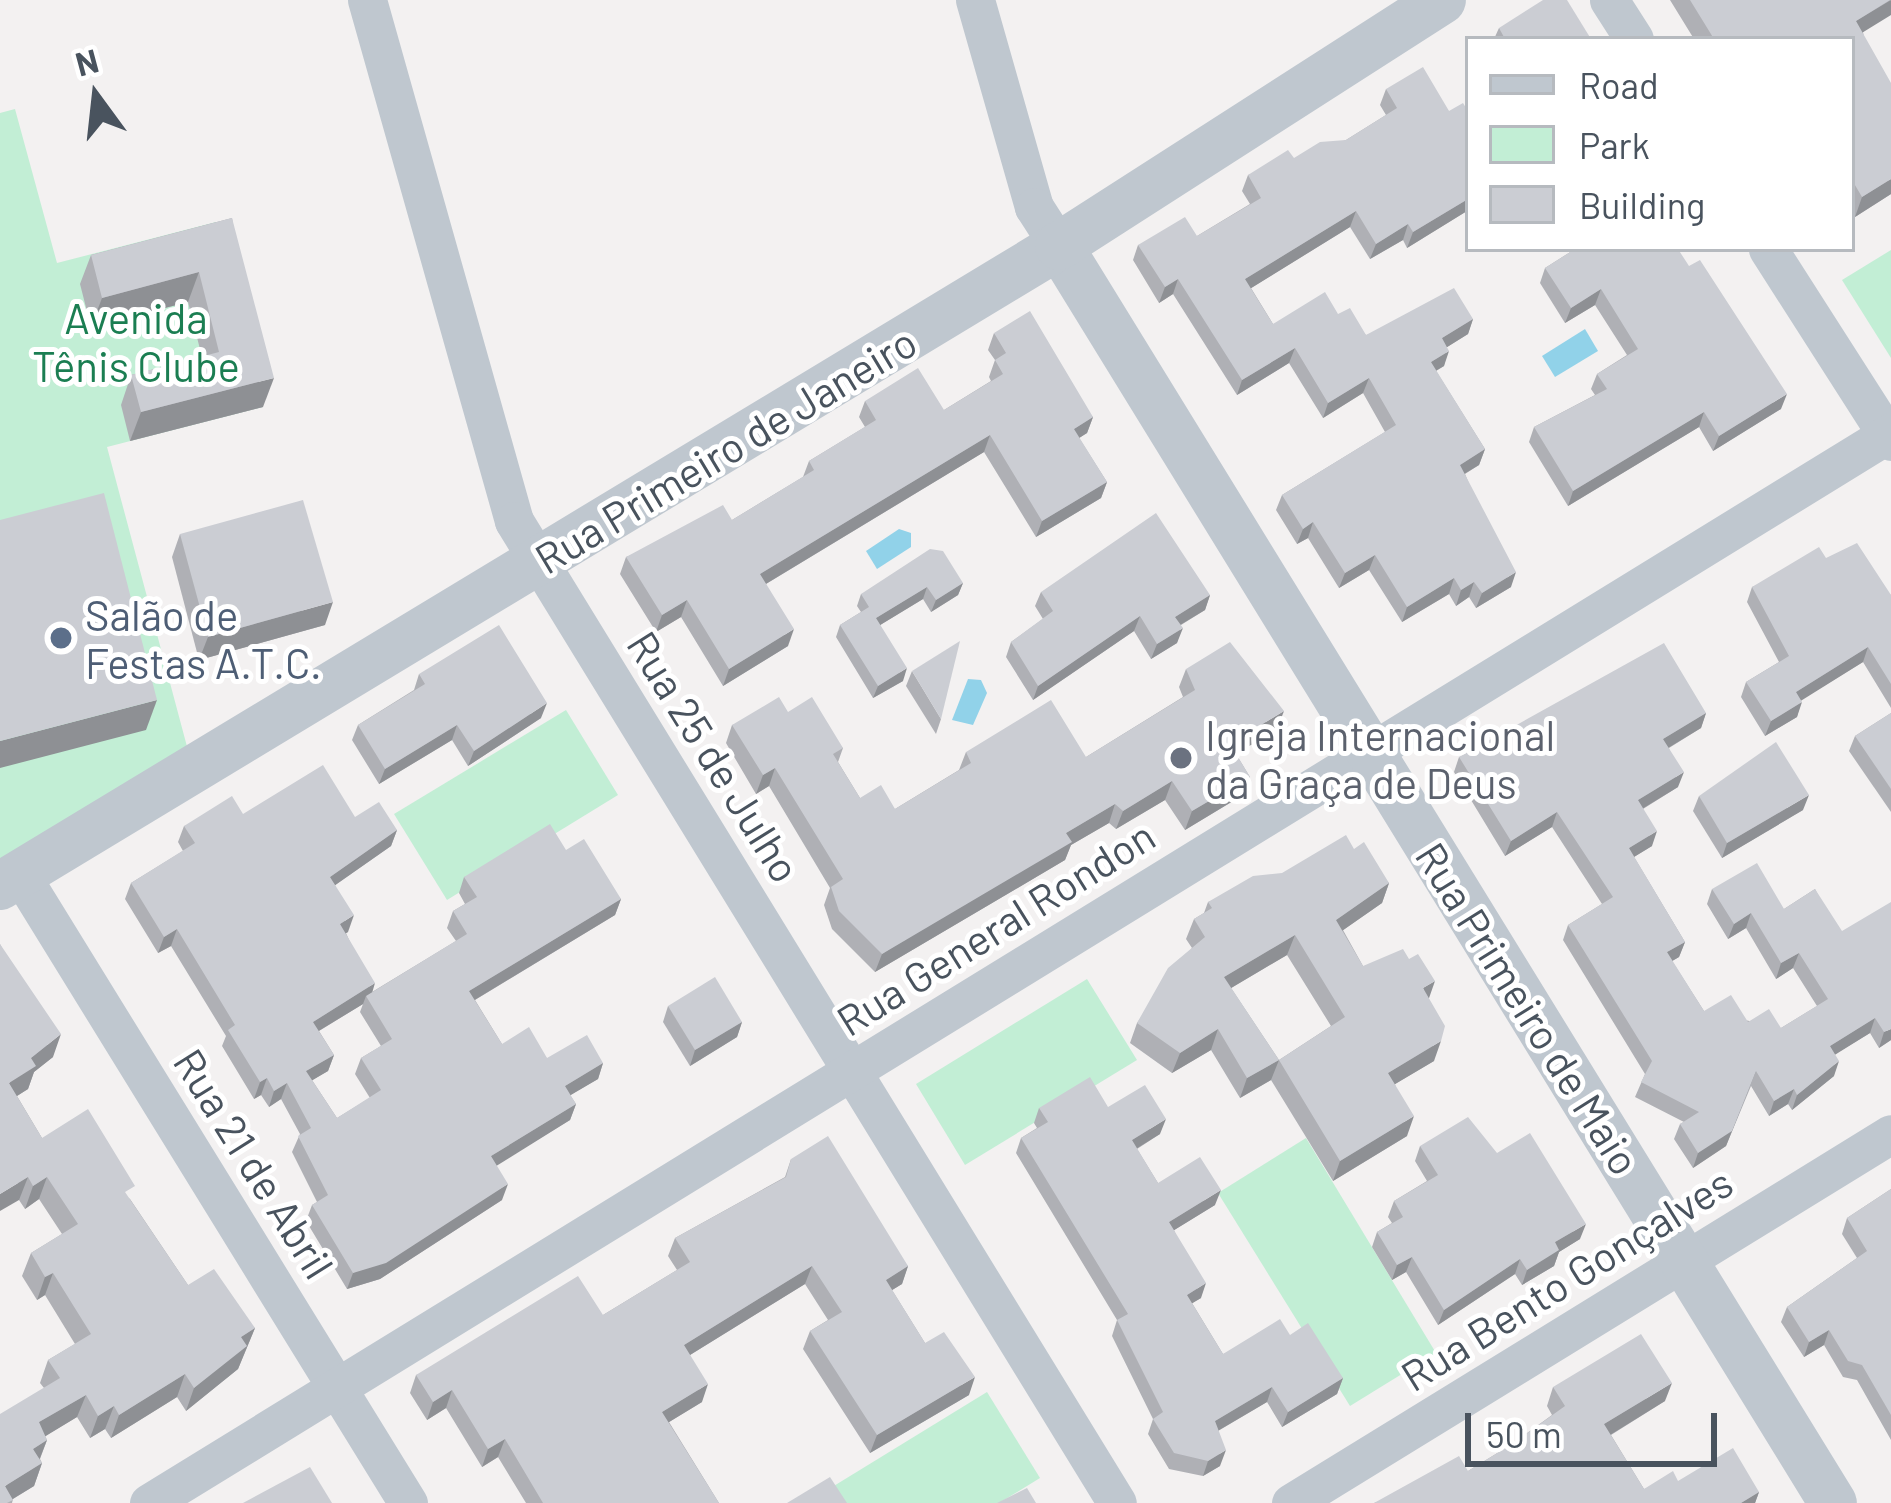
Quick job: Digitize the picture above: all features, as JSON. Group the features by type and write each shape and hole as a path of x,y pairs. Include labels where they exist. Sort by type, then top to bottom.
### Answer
{"street":[{"name":"Rua 25 de Julho","path":"367,0 514,521 1117,1503"},
{"name":"Rua Primeiro de Maio","path":"975,0 1034,207 1833,1503"},
{"name":"Rua Primeiro de Janeiro","path":"10,880 1059,246 1442,0"},
{"path":"1610,0 1632,36"},
{"path":"1770,252 1890,436"},
{"name":"Rua General Rondon","path":"149,1503 1890,436"},
{"name":"Rua 21 de Abril","path":"10,880 408,1503"},
{"name":"Rua Bento Gonçalves","path":"1291,1503 1891,1134"}],"green space":[{"name":"Avenida Tênis Clube","path":"15,109 57,263 216,222 263,407 107,447 193,769 0,886 0,113"},
{"path":"1891,250 1891,358 1842,280"},
{"path":"566,710 618,795 447,900 394,814"},
{"path":"1087,979 1137,1060 965,1165 916,1084"},
{"path":"1306,1138 1436,1353 1350,1406 1218,1193"},
{"path":"987,1392 1040,1478 999,1503 831,1503 824,1492"}],"water":[{"path":"1585,329 1598,351 1555,377 1542,356"},
{"path":"899,529 911,533 911,547 877,569 866,551"},
{"path":"968,679 981,680 987,693 973,725 952,720"}],"building":[{"path":"1543,0 1567,0 1589,36 1503,36 1499,28"},
{"path":"1690,0 1890,0 1856,21 1891,83 1891,179 1862,197 1855,185 1855,36 1712,36"},
{"path":"1423,67 1449,111 1463,103 1465,201 1413,232 1408,224 1376,244 1356,211 1245,279 1273,324 1325,292 1338,314 1350,308 1366,335 1454,288 1473,319 1442,338 1449,351 1431,362 1485,449 1460,465 1516,572 1482,593 1474,582 1461,590 1454,578 1407,607 1375,555 1345,573 1313,522 1303,529 1282,495 1396,425 1369,378 1328,403 1295,348 1242,380 1178,279 1165,287 1138,245 1185,217 1197,236 1261,198 1248,175 1288,150 1294,158 1320,142 1346,140 1397,108 1386,89"},
{"path":"232,218 274,378 141,412 131,375 219,352 199,272 102,298 91,255"},
{"path":"1570,252 1680,252 1689,266 1700,260 1787,394 1719,436 1704,412 1573,491 1534,427 1607,389 1597,374 1638,349 1601,289 1571,308 1545,268"},
{"path":"1030,311 1093,417 1074,429 1107,482 1042,521 990,435 760,574 794,629 729,669 687,600 662,615 626,557 723,505 732,520 814,470 809,461 876,420 865,401 918,368 944,410 1003,374 995,360 1006,353 994,333"},
{"name":"Salão de Festas A.T.C.","path":"104,493 157,700 0,741 0,520"},
{"path":"303,500 333,602 208,637 180,534"},
{"path":"1156,513 1210,595 1175,617 1183,628 1157,644 1140,616 1038,686 1011,642 1053,611 1041,592"},
{"path":"1857,543 1891,595 1891,684 1868,647 1796,692 1802,702 1771,721 1746,682 1789,656 1752,587 1819,547 1826,558"},
{"path":"930,549 943,551 963,583 936,600 927,587 876,618 907,668 878,686 840,625 869,607 861,594"},
{"path":"499,625 547,703 474,751 457,725 385,769 358,725 425,684 419,674"},
{"path":"960,641 941,719 912,671"},
{"path":"1230,642 1284,711 1230,744 1250,777 1192,811 1172,781 1123,811 1115,804 1066,833 1072,842 882,954 839,911 831,887 843,879 775,768 763,775 732,725 779,697 788,712 812,697 843,748 833,754 860,798 881,785 895,809 971,763 966,752 1051,700 1086,757 1195,690 1186,669"},
{"path":"1664,643 1706,713 1663,739 1684,772 1638,800 1657,831 1629,848 1685,942 1667,952 1704,1011 1731,995 1748,1022 1769,1009 1781,1028 1828,999 1799,953 1781,963 1751,913 1734,924 1712,889 1757,863 1784,909 1815,889 1842,931 1891,902 1891,1029 1884,1032 1875,1018 1830,1046 1839,1061 1797,1095 1794,1089 1774,1101 1756,1071 1732,1131 1698,1153 1680,1124 1699,1112 1641,1082 1652,1061 1568,925 1613,897 1557,812 1511,841 1459,757"},
{"path":"1891,713 1891,789 1855,736"},
{"path":"1776,742 1809,795 1727,843 1699,796"},
{"path":"323,765 355,817 379,802 397,830 330,877 354,915 340,924 375,983 313,1022 334,1055 306,1071 337,1118 381,1090 361,1058 392,1039 366,996 467,934 453,911 477,897 464,877 550,824 566,850 584,839 621,899 469,991 502,1044 529,1027 547,1058 587,1035 603,1063 565,1086 576,1104 491,1156 508,1184 386,1263 353,1273 312,1205 328,1195 298,1136 311,1128 287,1083 274,1091 267,1078 260,1082 228,1030 235,1025 177,929 164,937 131,883 195,843 184,826 232,796 243,814"},
{"path":"1346,835 1354,849 1364,842 1389,883 1336,920 1363,966 1403,949 1409,959 1418,954 1435,981 1423,988 1445,1026 1441,1041 1388,1073 1414,1116 1340,1161 1279,1060 1247,1078 1218,1029 1180,1053 1137,1023 1168,968 1205,937 1194,919 1212,908 1208,902 1253,876 1282,873","holes":["1295,935 1345,1017 1279,1060 1224,977"]},
{"path":"0,944 61,1034 31,1058 36,1066 9,1083 42,1138 88,1109 135,1186 125,1192 188,1285 214,1269 255,1328 241,1337 247,1346 194,1388 185,1374 119,1415 114,1406 98,1416 86,1395 39,1422 47,1440 33,1449 42,1463 5,1486 13,1500 7,1503 0,1503 0,1414 60,1378 48,1360 91,1334 53,1273 45,1277 31,1253 78,1224 47,1177 33,1186 28,1177 0,1194"},
{"path":"715,977 742,1022 695,1050 668,1006"},
{"path":"1090,1077 1108,1107 1145,1085 1166,1119 1132,1140 1158,1183 1200,1157 1221,1190 1169,1222 1206,1283 1187,1295 1223,1354 1280,1319 1290,1335 1308,1323 1343,1378 1288,1412 1272,1387 1215,1421 1226,1450 1208,1461 1174,1453 1153,1419 1163,1412 1117,1320 1128,1314 1021,1138 1048,1122 1039,1108"},
{"path":"1468,1117 1497,1153 1530,1133 1586,1224 1555,1242 1559,1250 1527,1270 1520,1259 1444,1310 1412,1257 1397,1265 1377,1232 1403,1217 1394,1201 1438,1175 1420,1146"},
{"path":"828,1136 908,1266 886,1280 925,1343 944,1332 975,1377 877,1435 810,1331 842,1312 812,1266 684,1345 708,1384 662,1412 719,1503 543,1503 505,1439 488,1449 452,1390 433,1402 416,1375 578,1276 603,1315 690,1262 675,1238 786,1177 791,1159"},
{"path":"1891,1189 1891,1415 1862,1365 1848,1361 1829,1330 1809,1342 1787,1307 1867,1251 1847,1218"},
{"path":"1641,1334 1672,1383 1604,1424 1644,1489 1673,1471 1678,1481 1733,1448 1759,1492 1741,1503 1374,1503 1459,1456 1468,1471 1512,1444 1565,1406 1553,1387"},
{"path":"310,1467 332,1503 243,1503"},
{"path":"830,1477 847,1503 787,1503"},
{"path":"1027,1488 1036,1503 997,1503"}],"place":[{"name":"Salão de Festas A.T.C.","path":"61,638"},
{"name":"Igreja Internacional da Graça de Deus","path":"1181,758"}]}
